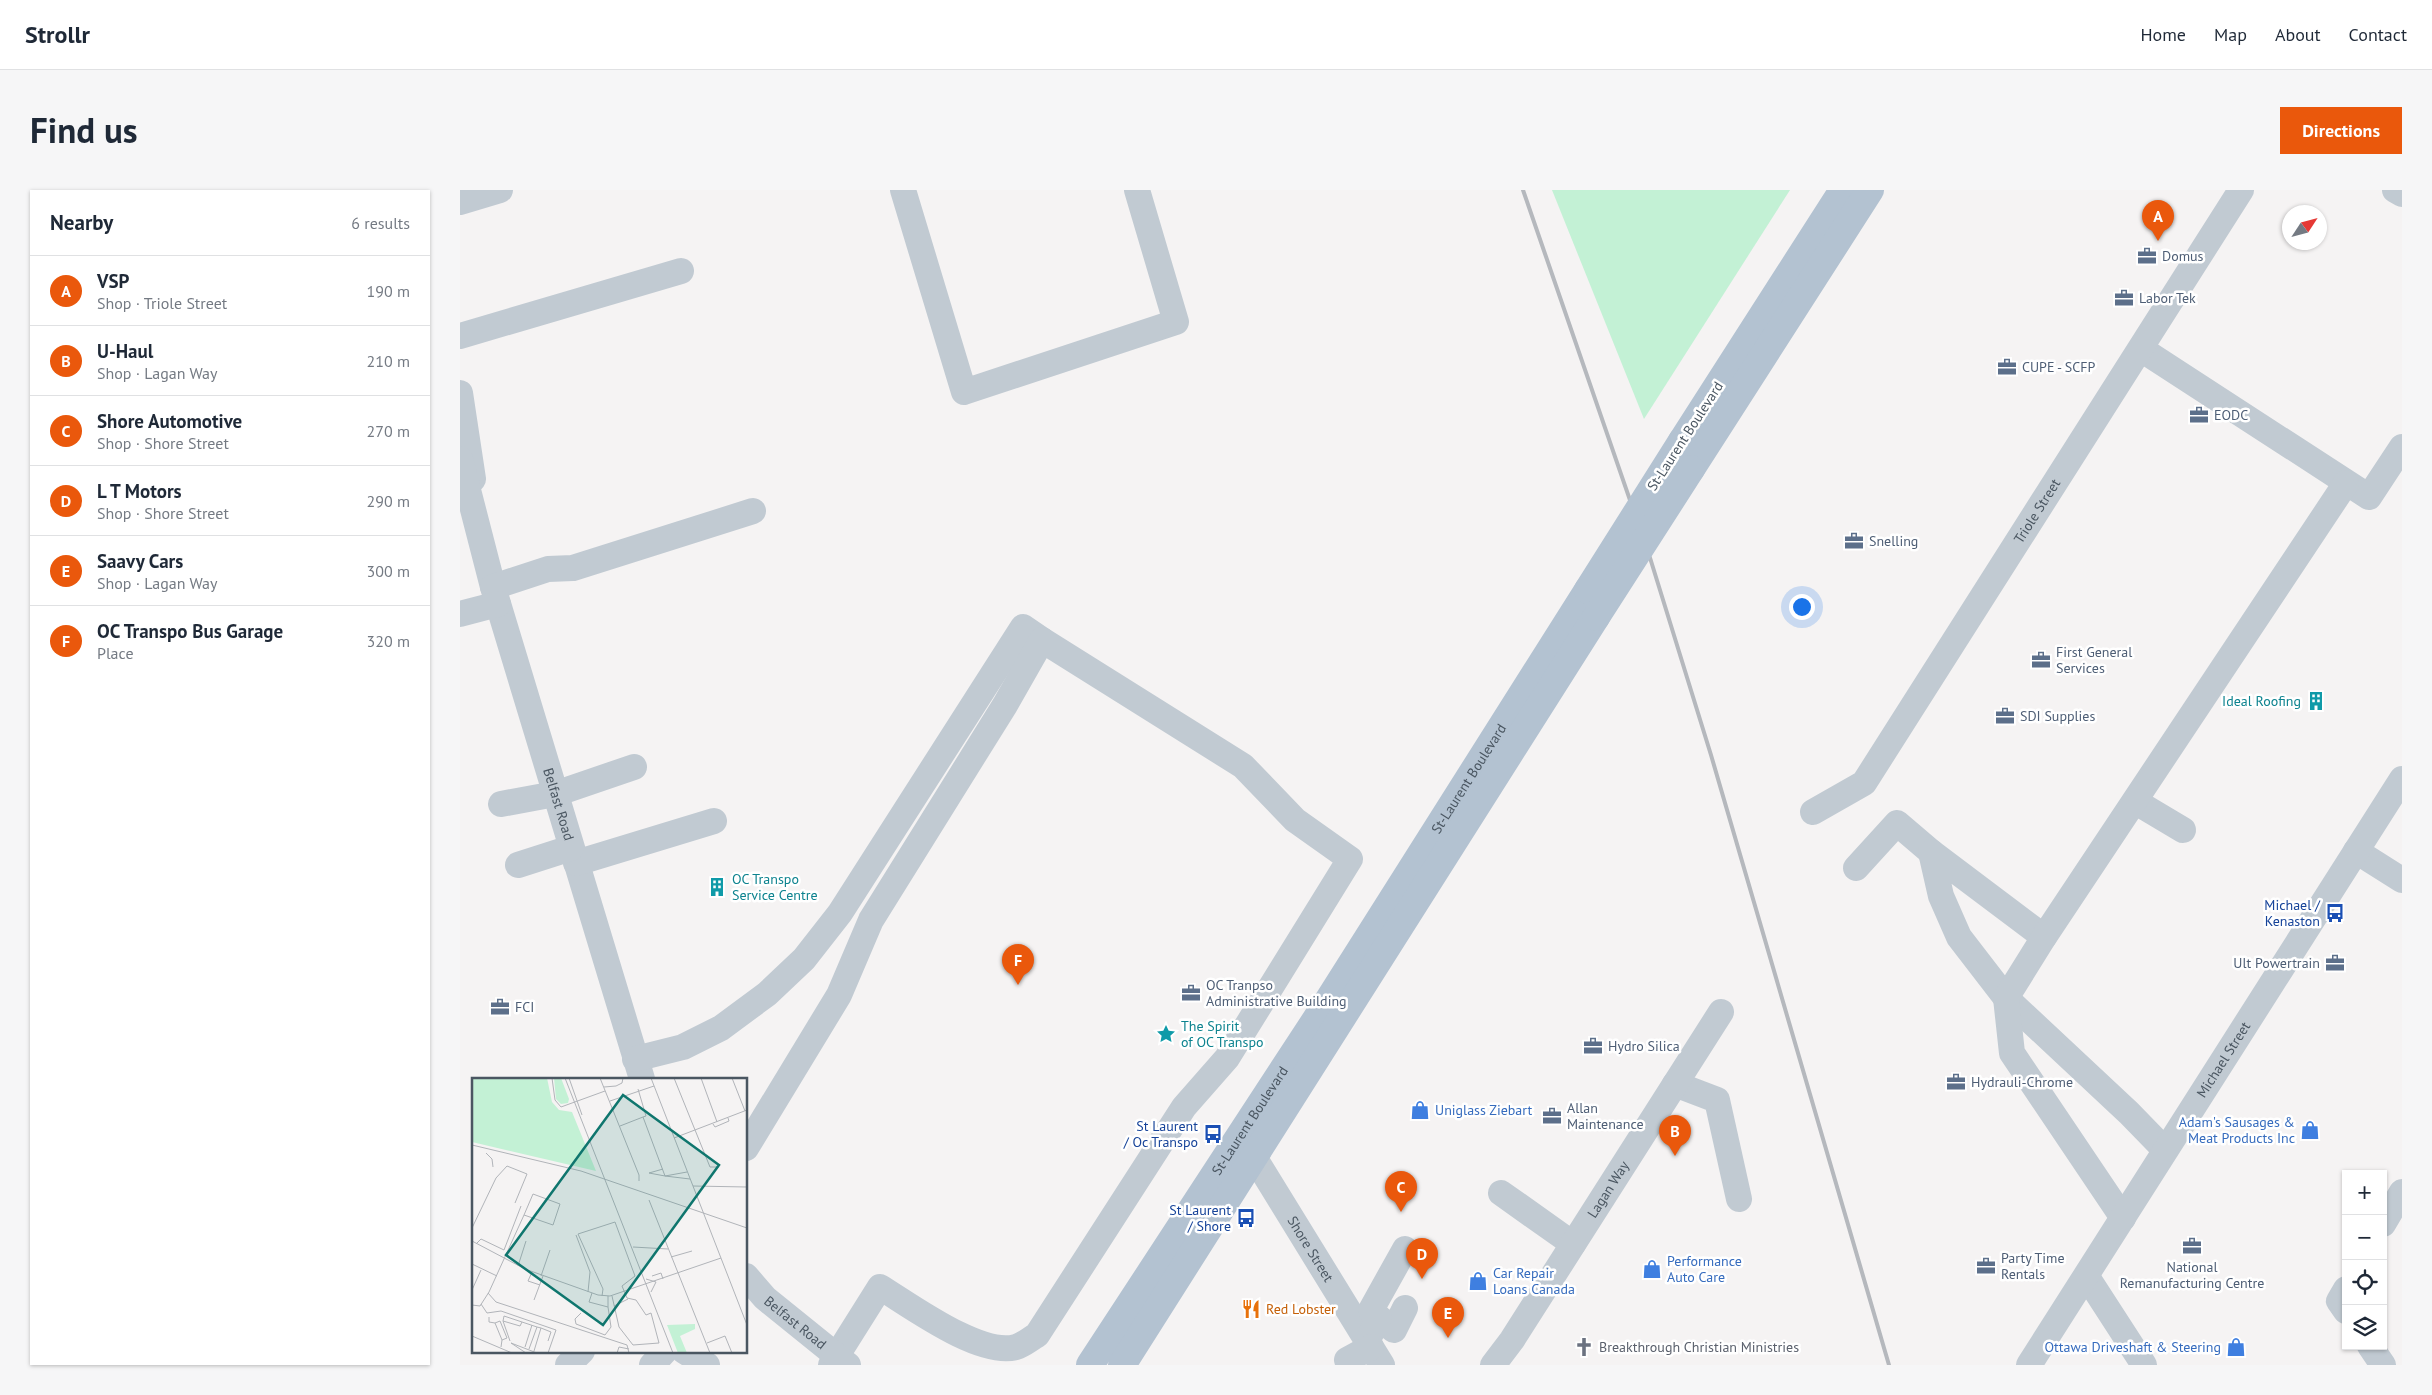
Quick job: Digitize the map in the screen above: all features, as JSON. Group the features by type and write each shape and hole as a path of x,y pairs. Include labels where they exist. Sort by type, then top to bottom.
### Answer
{"main road":[{"name":"St-Laurent Boulevard","path":"1090,1365 1328,1001 1682,440 1843,190"},
{"name":"St-Laurent Boulevard","path":"1122,1365 1596,617 1870,190"}],"street":[{"path":"460,202 500,190"},
{"path":"903,190 964,392 1176,322 1137,190"},
{"name":"Triole Street","path":"1813,812 1864,783 2241,190"},
{"path":"2395,190 2402,194"},
{"path":"460,336 681,271"},
{"path":"2141,349 2369,497 2402,447"},
{"name":"Belfast Road","path":"460,393 479,529 495,595 639,1069"},
{"name":"Belfast Road","path":"460,459 464,491 479,529"},
{"path":"2123,1218 2012,1053 2006,998 2044,937 2136,802 2346,483"},
{"path":"460,614 548,568 573,568 753,511"},
{"path":"639,1069 721,1028 767,994 804,959 840,912 1033,633"},
{"path":"748,1145 839,995 871,920 1005,705 1033,633"},
{"path":"838,1363 880,1287 946,1328 974,1341 998,1348 1016,1347 1037,1336 1184,1107 1227,1058 1350,859 1295,820 1243,766 1033,633"},
{"path":"501,804 555,794 634,767"},
{"name":"Michael Street","path":"2029,1365 2087,1277 2165,1150 2402,779"},
{"path":"2136,802 2183,830"},
{"path":"518,866 573,856 714,821"},
{"path":"1856,868 1897,823 1930,852 2044,937"},
{"path":"2356,851 2402,880"},
{"path":"1930,852 1941,896 1959,937 2006,998 2108,1093 2165,1150"},
{"name":"Lagan Way","path":"1493,1365 1512,1340 1721,1012"},
{"path":"1675,1084 1717,1100 1739,1199"},
{"name":"Shore Street","path":"1254,1157 1373,1351"},
{"path":"2387,1217 2402,1192"},
{"path":"1502,1193 1573,1244"},
{"path":"1405,1249 1371,1310 1394,1330 1406,1308"},
{"path":"2087,1277 2144,1365"},
{"name":"Belfast Road","path":"748,1278 765,1298 838,1363"},
{"path":"1347,1360 1373,1351 1379,1318"},
{"path":"2373,1350 2383,1365"},
{"path":"568,1365 581,1352"},
{"path":"652,1365 664,1352"},
{"path":"686,1352 707,1365"}],"green space":[{"path":"1552,190 1790,190 1644,419"}],"railway":[{"path":"1523,190 1651,561 1711,755 1889,1365"}],"place":[{"name":"VSP","path":"2158,241"},
{"name":"Domus","path":"2147,256"},
{"name":"Labor Tek","path":"2124,298"},
{"name":"CUPE - SCFP","path":"2007,367"},
{"name":"EODC","path":"2199,415"},
{"name":"Snelling","path":"1854,541"},
{"name":"First General Services","path":"2041,660"},
{"name":"Ideal Roofing","path":"2316,701"},
{"name":"SDI Supplies","path":"2005,716"},
{"name":"OC Transpo Service Centre","path":"717,887"},
{"name":"Michael / Kenaston","path":"2335,913"},
{"name":"Ult Powertrain","path":"2335,963"},
{"name":"OC Transpo Bus Garage","path":"1018,985"},
{"name":"OC Tranpso Administrative Building","path":"1191,993"},
{"name":"FCI","path":"500,1007"},
{"name":"The Spirit of OC Transpo","path":"1166,1034"},
{"name":"Hydro Silica","path":"1593,1046"},
{"name":"Hydrauli-Chrome","path":"1956,1082"},
{"name":"Uniglass Ziebart","path":"1420,1110"},
{"name":"Allan Maintenance","path":"1552,1116"},
{"name":"Adam's Sausages & Meat Products Inc","path":"2310,1130"},
{"name":"St Laurent / Oc Transpo","path":"1213,1134"},
{"name":"U-Haul","path":"1675,1156"},
{"name":"Shore Automotive","path":"1401,1212"},
{"name":"St Laurent / Shore","path":"1246,1218"},
{"name":"National Remanufacturing Centre","path":"2192,1246"},
{"name":"Party Time Rentals","path":"1986,1266"},
{"name":"Performance Auto Care","path":"1652,1269"},
{"name":"L T Motors","path":"1422,1279"},
{"name":"Car Repair Loans Canada","path":"1478,1281"},
{"name":"Red Lobster","path":"1251,1309"},
{"name":"Saavy Cars","path":"1448,1338"},
{"name":"Breakthrough Christian Ministries","path":"1584,1347"},
{"name":"Ottawa Driveshaft & Steering","path":"2236,1347"}]}
